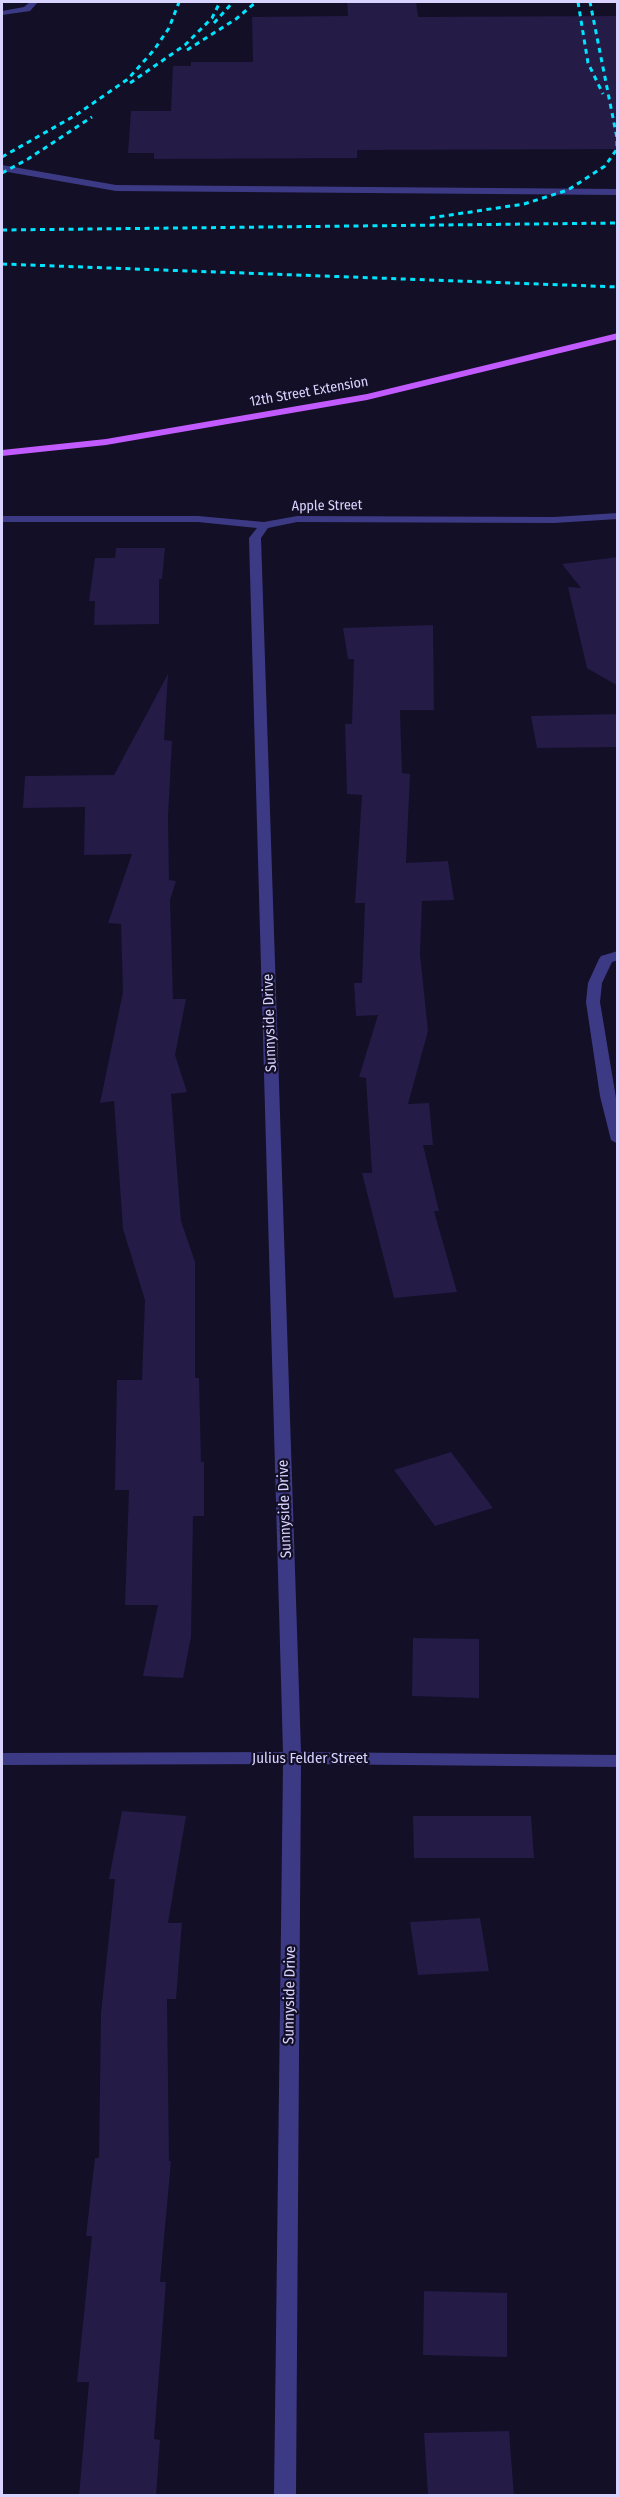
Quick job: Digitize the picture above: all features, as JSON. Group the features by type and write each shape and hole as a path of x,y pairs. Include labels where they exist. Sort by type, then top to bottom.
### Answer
{"main road":[{"name":"12th Street Extension","path":"2,453 106,442 367,397 618,336"}],"street":[{"path":"2,13 27,9 34,2"},
{"path":"2,168 116,188 618,192"},
{"name":"Apple Street","path":"2,519 198,519 264,525 297,519 543,520 618,516"},
{"name":"Sunnyside Drive","path":"264,525 255,538 292,1758 285,2496"},
{"path":"618,955 606,959 595,983 593,1002 607,1096 618,1140"},
{"name":"Julius Felder Street","path":"2,1759 292,1758 618,1761"}],"building":[{"path":"347,2 416,2 418,17 618,16 618,149 357,150 357,158 154,159 154,153 128,153 131,111 171,111 173,66 191,66 191,62 253,62 252,17 348,16"},
{"path":"116,548 165,548 162,579 159,579 159,624 94,625 95,601 89,601 95,558 115,558"},
{"path":"618,557 618,686 587,668 568,587 581,588 562,564"},
{"path":"433,625 434,710 400,710 402,773 410,774 406,863 448,861 454,900 422,901 420,954 428,1031 408,1104 429,1103 433,1145 423,1145 439,1211 434,1211 457,1292 394,1298 362,1173 372,1173 366,1078 359,1077 378,1015 356,1016 354,983 362,983 365,903 355,903 362,795 347,794 345,724 352,724 354,659 348,659 343,628"},
{"path":"168,674 164,740 172,741 168,816 169,880 176,881 170,900 173,999 186,999 175,1055 187,1092 171,1094 181,1221 195,1262 195,1378 199,1378 201,1462 204,1462 204,1516 193,1516 191,1637 183,1678 143,1676 158,1605 125,1605 129,1490 115,1490 117,1380 142,1380 145,1300 123,1229 114,1101 100,1103 123,992 121,924 108,923 132,854 84,855 85,807 23,808 25,776 114,775"},
{"path":"618,714 618,747 537,748 531,716"},
{"path":"451,1452 493,1508 435,1526 394,1470"},
{"path":"413,1638 479,1639 479,1698 412,1696"},
{"path":"122,1811 186,1816 168,1923 182,1923 176,1999 167,1999 169,2161 171,2161 160,2282 166,2282 154,2439 160,2440 156,2496 79,2496 89,2382 77,2382 92,2236 86,2236 95,2158 99,2158 101,2013 115,1879 109,1879"},
{"path":"413,1816 531,1816 534,1858 414,1858"},
{"path":"480,1918 489,1971 418,1975 410,1922"},
{"path":"424,2291 507,2293 507,2357 423,2355"},
{"path":"509,2431 514,2496 428,2496 424,2433"}],"railway":[{"path":"2,157 76,115 128,79 154,50 169,28 179,2"},
{"path":"130,83 185,45 212,18 220,2"},
{"path":"214,23 233,2"},
{"path":"187,50 236,19 256,2"},
{"path":"578,2 588,63 603,94"},
{"path":"430,218 524,204 568,190 605,166 617,149 617,138 590,2"},
{"path":"2,173 28,159 92,117"},
{"path":"2,230 618,223"},
{"path":"2,264 618,287"}]}
